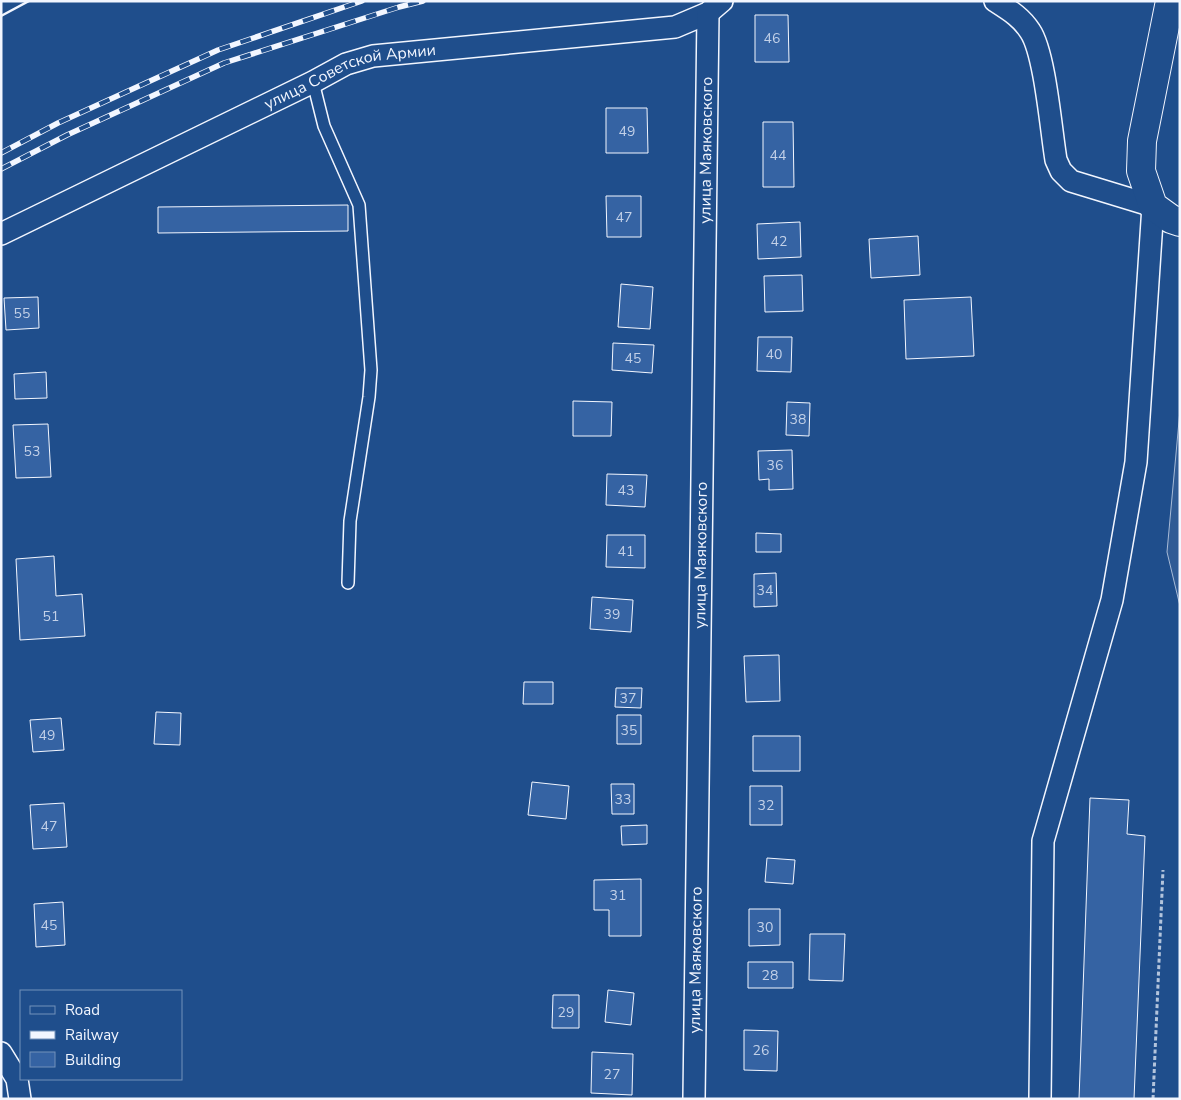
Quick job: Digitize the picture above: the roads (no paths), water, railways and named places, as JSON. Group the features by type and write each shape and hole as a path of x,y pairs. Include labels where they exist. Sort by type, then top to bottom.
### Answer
{"main road":[{"path":"1170,1 1142,140 1141,171 1153,206 1171,219 1180,222"}],"street":[{"path":"995,1 1018,16 1031,33 1040,55 1056,160 1061,171 1071,181 1153,206 1136,462 1112,600 1043,841 1040,1099"},
{"name":"улица Советской Армии","path":"1,234 313,82 346,64 374,56 675,27 715,7"},
{"name":"улица Маяковского","path":"694,1099 715,7"},
{"path":"1,1053 17,1079 20,1099"}],"lane":[{"path":"313,82 324,126 358,205 371,370 369,397 350,521 348,583"}],"railway":[{"path":"1,153 58,123 218,50 362,1"},
{"path":"1,169 67,135 224,63 423,1"}]}
